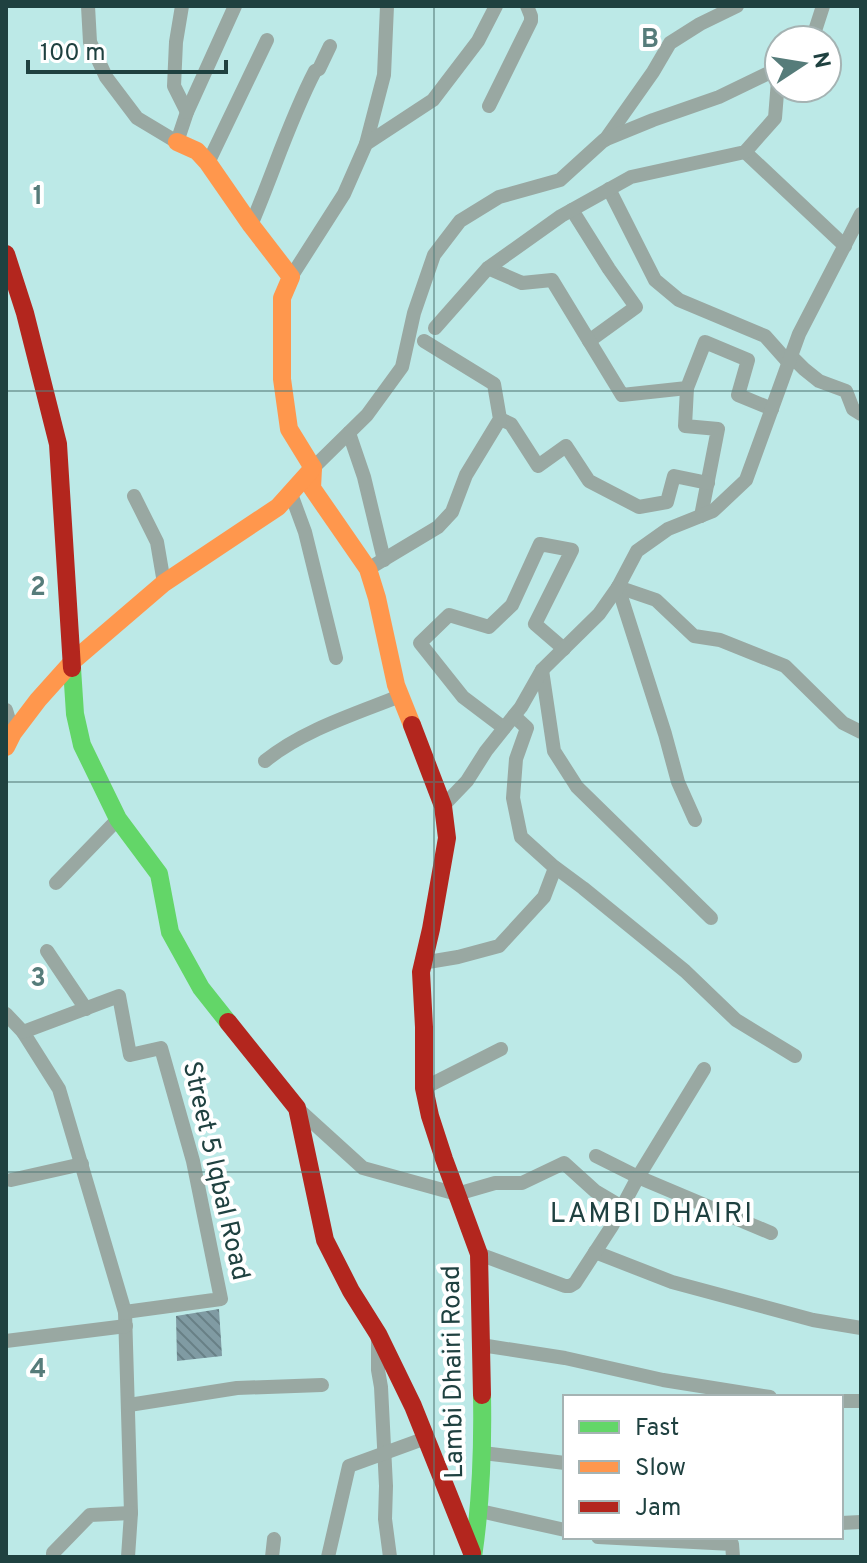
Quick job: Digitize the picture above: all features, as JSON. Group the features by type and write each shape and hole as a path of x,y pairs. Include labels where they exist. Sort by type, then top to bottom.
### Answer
{"street":[{"path":"88,6 90,42 106,77 137,118 197,151 291,277 344,194 366,144 384,75 387,6"},
{"path":"182,6 174,86 187,112"},
{"path":"177,142 187,112 235,6"},
{"path":"366,144 433,100 478,41 496,6"},
{"path":"489,106 531,21 527,6"},
{"path":"10,740 38,700 73,661 164,583 278,507 367,415 402,367 414,313 434,255 460,221 499,197 560,180 604,140 670,43 737,6"},
{"path":"208,163 267,40"},
{"path":"251,225 297,105 330,46"},
{"path":"604,140 719,97 763,76"},
{"path":"435,328 488,268 572,210 631,177 745,152 775,118 776,104"},
{"path":"745,152 845,246"},
{"path":"609,189 655,280 679,300 765,336 819,381 846,391 853,409 861,414"},
{"path":"572,210 636,307 589,341"},
{"path":"443,806 467,781 521,707 542,670 599,614 637,551 668,529 713,511 746,480 799,334 861,214"},
{"path":"6,254 25,313 58,444 75,714 82,745 118,819 159,874 170,932 201,988 282,1092 363,1168 457,1194 495,1183 522,1183 564,1163 595,1191 622,1207"},
{"path":"488,268 522,283 552,280 622,395 687,388"},
{"name":"Lambi Dhairi Road","path":"291,277 282,298 282,379 289,429 313,468 312,488 376,564 377,598 386,646 400,696 443,806 447,838 421,972 424,1088 430,1116 479,1254 483,1453 480,1511 473,1555"},
{"path":"349,433 364,477 376,564 438,527 452,512 466,475 500,419 494,384 424,341"},
{"path":"701,516 718,429 685,426 687,388 705,342 748,360 738,395 772,409"},
{"path":"500,419 511,424 538,466 566,446 589,481 639,507 667,502 674,476 708,483"},
{"path":"291,494 305,532 336,658"},
{"path":"134,496 157,542 164,583"},
{"path":"564,649 535,624 572,550 540,544 512,605 489,627 449,615 420,643 463,697 509,722 527,728 516,759 513,798 521,837 555,868 685,971 736,1020 795,1056"},
{"path":"618,587 656,600 694,636 720,640 785,666 843,723 861,732"},
{"path":"618,587 678,782 695,820"},
{"path":"542,670 554,751 577,787 711,918"},
{"path":"265,761 321,728 400,696"},
{"path":"6,710 10,740"},
{"path":"56,883 118,819"},
{"path":"422,963 499,946 544,897 555,868"},
{"path":"23,1032 86,1009 47,951"},
{"name":"Street 5 Iqbal Road","path":"86,1009 119,996 130,1055 161,1048 193,1161 221,1299 125,1319"},
{"path":"6,1014 23,1032 59,1089 125,1319 131,1513 128,1557"},
{"path":"424,1088 501,1049"},
{"path":"479,1254 565,1286 575,1283 704,1069"},
{"path":"297,1108 325,1240 351,1291 378,1334 413,1406 473,1555"},
{"path":"596,1156 771,1233"},
{"path":"11,1180 82,1164"},
{"path":"595,1252 672,1282 813,1320 861,1328"},
{"path":"6,1341 125,1319"},
{"path":"378,1334 385,1519 390,1557"},
{"path":"481,1345 757,1395"},
{"path":"129,1405 237,1388 322,1385"},
{"path":"328,1557 349,1466 426,1438"},
{"path":"483,1453 563,1463"},
{"path":"480,1511 563,1530"},
{"path":"53,1557 53,1553 90,1515 131,1513"},
{"path":"272,1557 274,1539"},
{"path":"636,1539 732,1544 733,1557"}],"building":[{"path":"219,1309 222,1356 177,1361 176,1316"}],"traffic: fast":[{"path":"72,668 75,714 82,745 118,819 159,874 170,932 201,988 228,1022"},
{"path":"473,1557 481,1476 482,1395"}],"traffic: slow":[{"path":"177,142 197,151 208,163 291,277 282,298 282,379 289,429 313,468 312,488 368,569 396,685 412,725"},
{"path":"6,747 38,700 73,661 164,583 278,507 313,468"}],"traffic: jam":[{"path":"6,254 25,313 58,444 72,668"},
{"path":"412,725 443,806 447,838 421,972 424,1088 444,1159 479,1254 482,1395"},
{"path":"228,1022 297,1108 325,1240 351,1291 378,1334 413,1406 472,1553"}],"district":[{"name":"LAMBI DHAIRI","path":"652,1215"}]}
